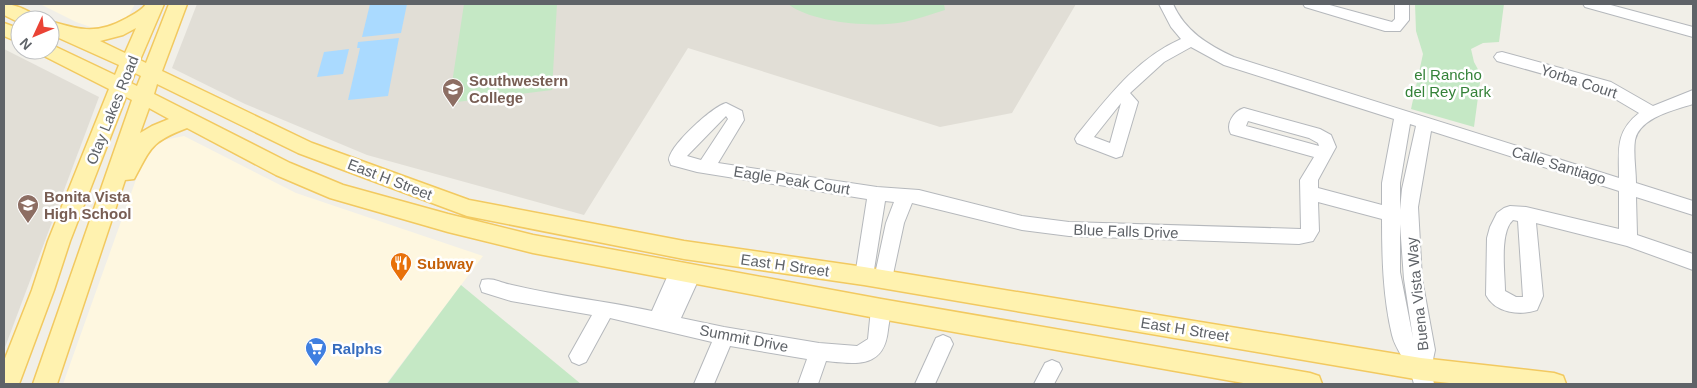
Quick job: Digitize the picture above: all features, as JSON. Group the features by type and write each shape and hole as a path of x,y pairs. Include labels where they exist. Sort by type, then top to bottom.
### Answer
{"main road":[{"name":"Otay Lakes Road","path":"45,384 143,96 178,4"},
{"name":"Otay Lakes Road","path":"7,384 59,241 120,85 139,44 153,7"},
{"path":"70,34 88,36 113,33 131,24 153,7"},
{"name":"East H Street","path":"60,30 305,148 467,208 684,250 873,277 1422,377 1554,384"},
{"name":"East H Street","path":"60,56 143,96 283,169 338,192 484,233 881,309 1310,384"},
{"path":"111,192 126,175 145,140 159,131 188,120"}],"street":[{"path":"1166,4 1177,24 1192,40 1209,52 1229,61 1425,122"},
{"path":"1310,4 1385,26 1395,27 1402,20 1402,4"},
{"path":"1590,4 1693,32"},
{"path":"1120,94 1146,66 1172,49 1192,40"},
{"name":"Yorba Court","path":"1502,57 1605,86 1652,113"},
{"path":"1628,239 1627,140 1631,130 1639,120 1652,113 1690,99 1693,96"},
{"path":"1323,152 1237,130 1238,122 1244,114 1314,133 1325,140 1328,146 1323,152 1309,186 1400,211"},
{"name":"Buena Vista Way","path":"1403,116 1391,183 1400,211 1425,350 1422,377"},
{"name":"Buena Vista Way","path":"1400,211 1411,189 1425,122"},
{"name":"Calle Santiago","path":"1425,122 1693,208"},
{"name":"Eagle Peak Court","path":"706,167 877,194"},
{"name":"Blue Falls Drive","path":"877,194 918,197 1022,222 1069,229 1299,238 1307,236 1310,231 1309,186"},
{"path":"873,277 877,194"},
{"path":"873,277 891,238 904,196"},
{"path":"1526,214 1533,296 1530,304 1526,306 1508,304 1496,295 1496,237 1500,221 1510,213 1526,214 1628,239 1692,263"},
{"path":"663,322 686,272"},
{"name":"Summit Drive","path":"490,286 512,293 605,309 724,336 819,352 857,355 866,353 877,343 881,309"},
{"path":"579,356 605,309"},
{"path":"704,384 724,336"},
{"path":"925,384 943,344"},
{"path":"808,384 819,352"}],"shaded area":[{"path":"40,4 135,4 127,19 102,31 60,14 60,10 52,10"},
{"name":"Southwestern College","path":"197,4 1076,4 1012,113 940,127 688,48 584,215 367,155 245,104 172,68"},
{"name":"Bonita Vista High School","path":"4,49 10,52 10,60 26,60 99,97 4,350"},
{"path":"184,136 296,193 483,256 386,384 63,384 149,143"}],"green space":[{"path":"464,4 557,4 552,90 449,103"},
{"path":"788,4 944,4 945,10 904,22 860,24 812,16"},
{"name":"el Rancho del Rey Park","path":"1415,4 1504,4 1499,42 1483,43 1471,49 1474,62 1481,75 1474,127 1411,109 1423,54 1416,31"},
{"path":"461,285 581,384 387,384"}],"water":[{"path":"370,4 407,4 401,33 362,37"},
{"path":"399,38 388,96 348,100 360,48 357,48 358,42"},
{"path":"349,49 343,74 317,77 324,52"}],"place":[{"name":"Southwestern College","path":"453,108"},
{"name":"Bonita Vista High School","path":"28,224"},
{"name":"Subway","path":"401,282"},
{"name":"Ralphs","path":"316,367"}]}
